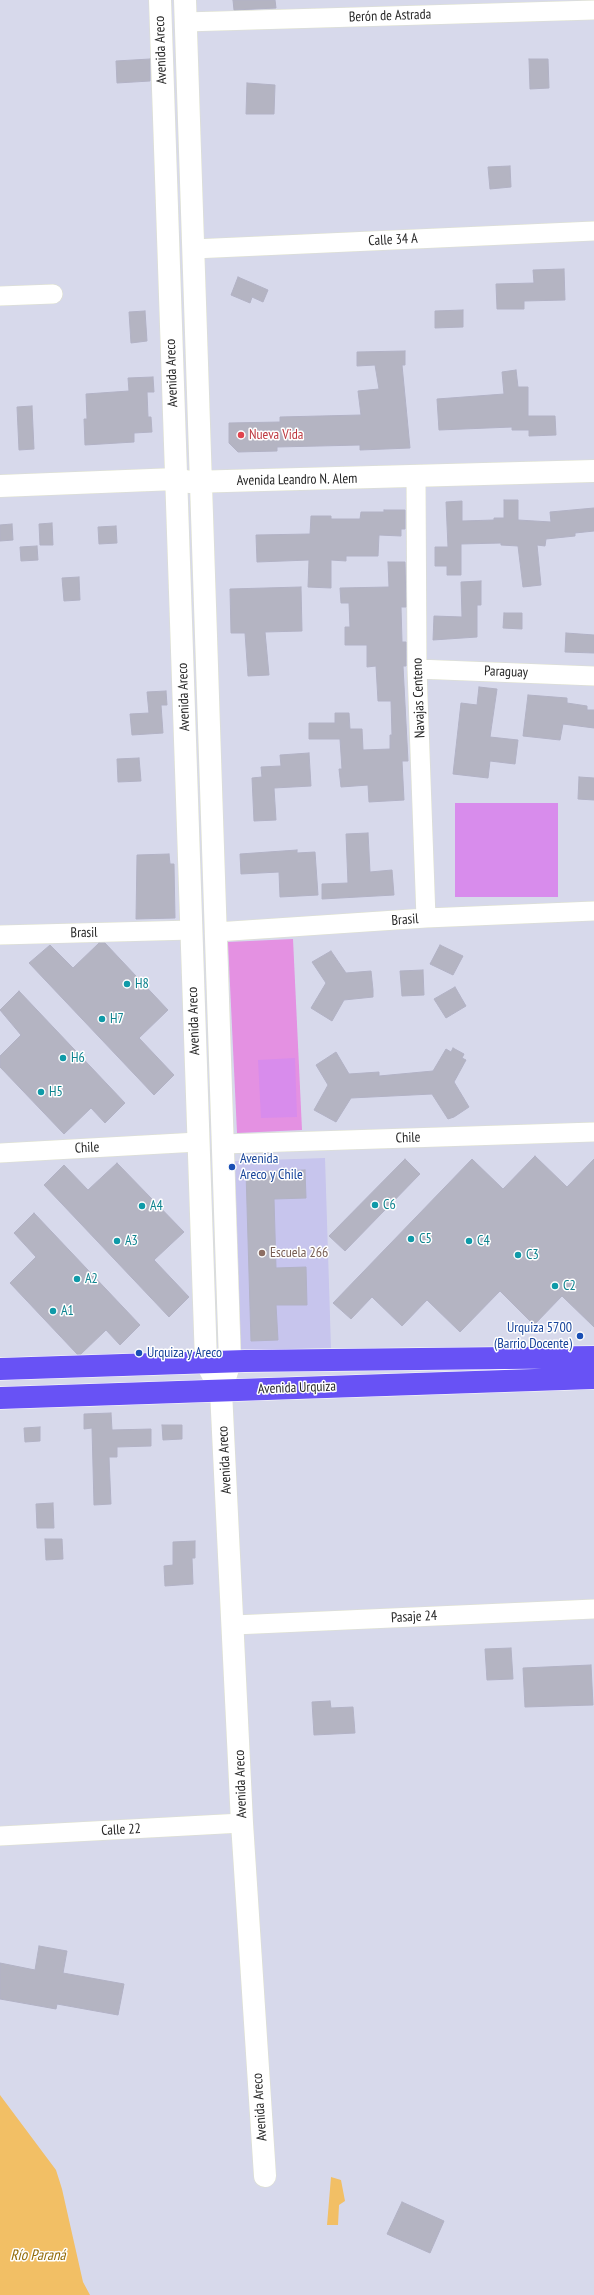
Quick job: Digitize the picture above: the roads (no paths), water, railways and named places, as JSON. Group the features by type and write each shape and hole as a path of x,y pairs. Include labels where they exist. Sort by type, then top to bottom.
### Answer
{"main road":[{"name":"Avenida Areco","path":"160,0 206,1362 221,1391"},
{"name":"Avenida Areco","path":"184,0 230,1362 221,1391 234,1625 242,1823 265,2176"},
{"name":"Avenida Leandro N. Alem","path":"0,486 176,480 201,482 594,471"},
{"name":"Avenida Urquiza","path":"0,1370 206,1362 594,1357"},
{"name":"Avenida Urquiza","path":"0,1398 594,1378"}],"street":[{"name":"Berón de Astrada","path":"185,22 594,10"},
{"name":"Calle 34 A","path":"193,249 594,231"},
{"path":"0,296 54,294"},
{"name":"Navajas Centeno","path":"416,477 417,669 426,918"},
{"name":"Paraguay","path":"417,669 594,676"},
{"name":"Brasil","path":"216,932 426,918 594,911"},
{"name":"Brasil","path":"0,935 192,930"},
{"name":"Chile","path":"223,1144 594,1132"},
{"name":"Chile","path":"0,1153 198,1142"},
{"name":"Pasaje 24","path":"234,1625 594,1609"},
{"name":"Calle 22","path":"0,1836 242,1823"}],"water":[{"name":"Río Paraná","path":"0,2095 56,2170 62,2189 83,2282 90,2295 0,2295"},
{"path":"331,2177 341,2180 345,2201 339,2205 338,2225 327,2225"}],"place":[{"name":"Nueva Vida","path":"241,435"},
{"name":"H8","path":"127,984"},
{"name":"H7","path":"102,1019"},
{"name":"H6","path":"63,1058"},
{"name":"H5","path":"41,1092"},
{"name":"Avenida Areco y Chile","path":"232,1167"},
{"name":"C6","path":"375,1205"},
{"name":"A4","path":"142,1206"},
{"name":"C5","path":"411,1239"},
{"name":"A3","path":"117,1241"},
{"name":"C4","path":"469,1241"},
{"name":"Escuela 266","path":"262,1253"},
{"name":"C3","path":"518,1255"},
{"name":"A2","path":"77,1279"},
{"name":"C2","path":"555,1286"},
{"name":"A1","path":"53,1311"},
{"name":"Urquiza 5700 (Barrio Docente)","path":"580,1336"},
{"name":"Urquiza y Areco","path":"139,1353"}]}
